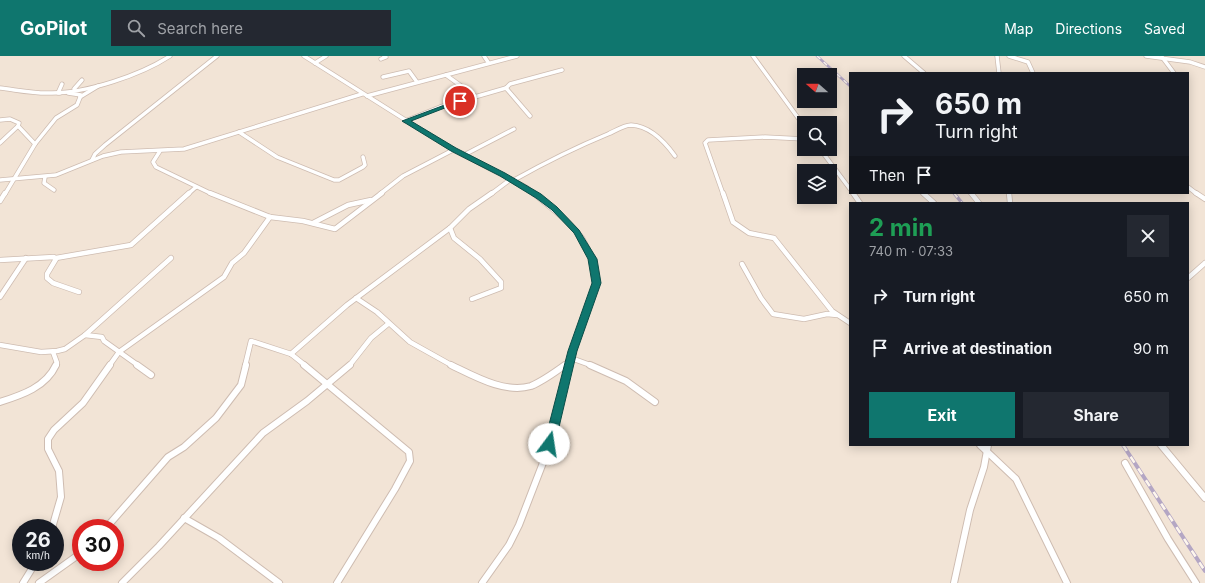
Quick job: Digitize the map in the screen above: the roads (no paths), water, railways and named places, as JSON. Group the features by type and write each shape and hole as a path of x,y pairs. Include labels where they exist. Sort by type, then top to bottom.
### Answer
{"street":[{"path":"58,93 100,84 145,69 170,56"},
{"path":"92,160 97,152 105,145 218,56"},
{"path":"304,56 453,150 512,180 538,196 566,220 582,238 593,259 597,283 570,360 546,455 532,494 509,546 482,583"},
{"path":"314,63 326,56"},
{"path":"484,56 488,62"},
{"path":"0,180 45,177 67,171 92,160 125,151 184,149 364,95 446,75 488,62 517,56"},
{"path":"753,56 797,116"},
{"path":"904,56 923,72"},
{"path":"997,56 999,72"},
{"path":"1009,56 1028,62 1033,72"},
{"path":"1146,56 1162,57 1205,67"},
{"path":"1162,57 1173,72"},
{"path":"405,121 440,107 506,88 510,84 562,70"},
{"path":"382,76 409,71 417,82"},
{"path":"446,75 475,96"},
{"path":"74,89 82,80"},
{"path":"58,93 62,84"},
{"path":"0,201 35,144 56,118 77,106 80,97 100,84"},
{"path":"0,88 74,93 81,95 80,97"},
{"path":"506,88 530,116"},
{"path":"0,120 17,121 19,123 18,126 35,144"},
{"path":"290,354 356,298 450,228 466,212 512,180 558,156 629,125 642,129 664,141 675,156"},
{"path":"0,143 18,126"},
{"path":"464,155 514,129"},
{"path":"239,132 277,156 334,180 339,180 363,167 362,157"},
{"path":"797,139 765,137 708,140 705,143 733,222 749,233 774,238 787,253 800,273 837,315 849,322"},
{"path":"160,151 153,162 156,167 196,187 270,217 313,223 335,229 403,176 453,150"},
{"path":"825,156 849,188"},
{"path":"45,177 44,183 54,190"},
{"path":"0,260 56,258 131,245 169,209 196,187"},
{"path":"1189,188 1205,199"},
{"path":"925,194 933,202"},
{"path":"972,194 978,202"},
{"path":"313,223 348,205 372,200"},
{"path":"55,519 61,497 61,484 59,471 48,449 48,439 54,430 82,403 119,352 156,324 208,290 224,277 232,263 244,253 270,217"},
{"path":"450,228 454,238 480,259 501,282 500,288 497,290 472,299"},
{"path":"0,297 26,258"},
{"path":"56,258 47,278 53,283 79,292"},
{"path":"85,335 171,258"},
{"path":"1189,277 1205,263"},
{"path":"742,264 760,298 773,314 804,319 827,314 837,315"},
{"path":"356,298 379,315 409,341 480,378 512,388 524,388 533,384 570,360"},
{"path":"122,583 263,433 349,366 371,338 388,324"},
{"path":"0,345 9,348 53,352 61,351 69,347 78,337 85,335 102,336 104,341 151,375"},
{"path":"114,519 168,457 184,447 216,418 241,385 251,341 290,354 409,452 410,460 362,545 337,583"},
{"path":"0,402 27,393 51,376 57,363 53,352"},
{"path":"570,360 601,370 643,392 655,402"},
{"path":"1162,446 1205,498"},
{"path":"954,583 970,510 988,448"},
{"path":"988,448 1016,479 1067,583"},
{"path":"1125,463 1152,507 1173,550 1196,583"},
{"path":"184,518 219,538 279,583"},
{"path":"40,583 72,560"},
{"path":"23,583 30,571"}],"railway":[{"path":"817,56 849,85"},
{"path":"955,194 961,202"},
{"path":"1124,446 1205,571"}]}
